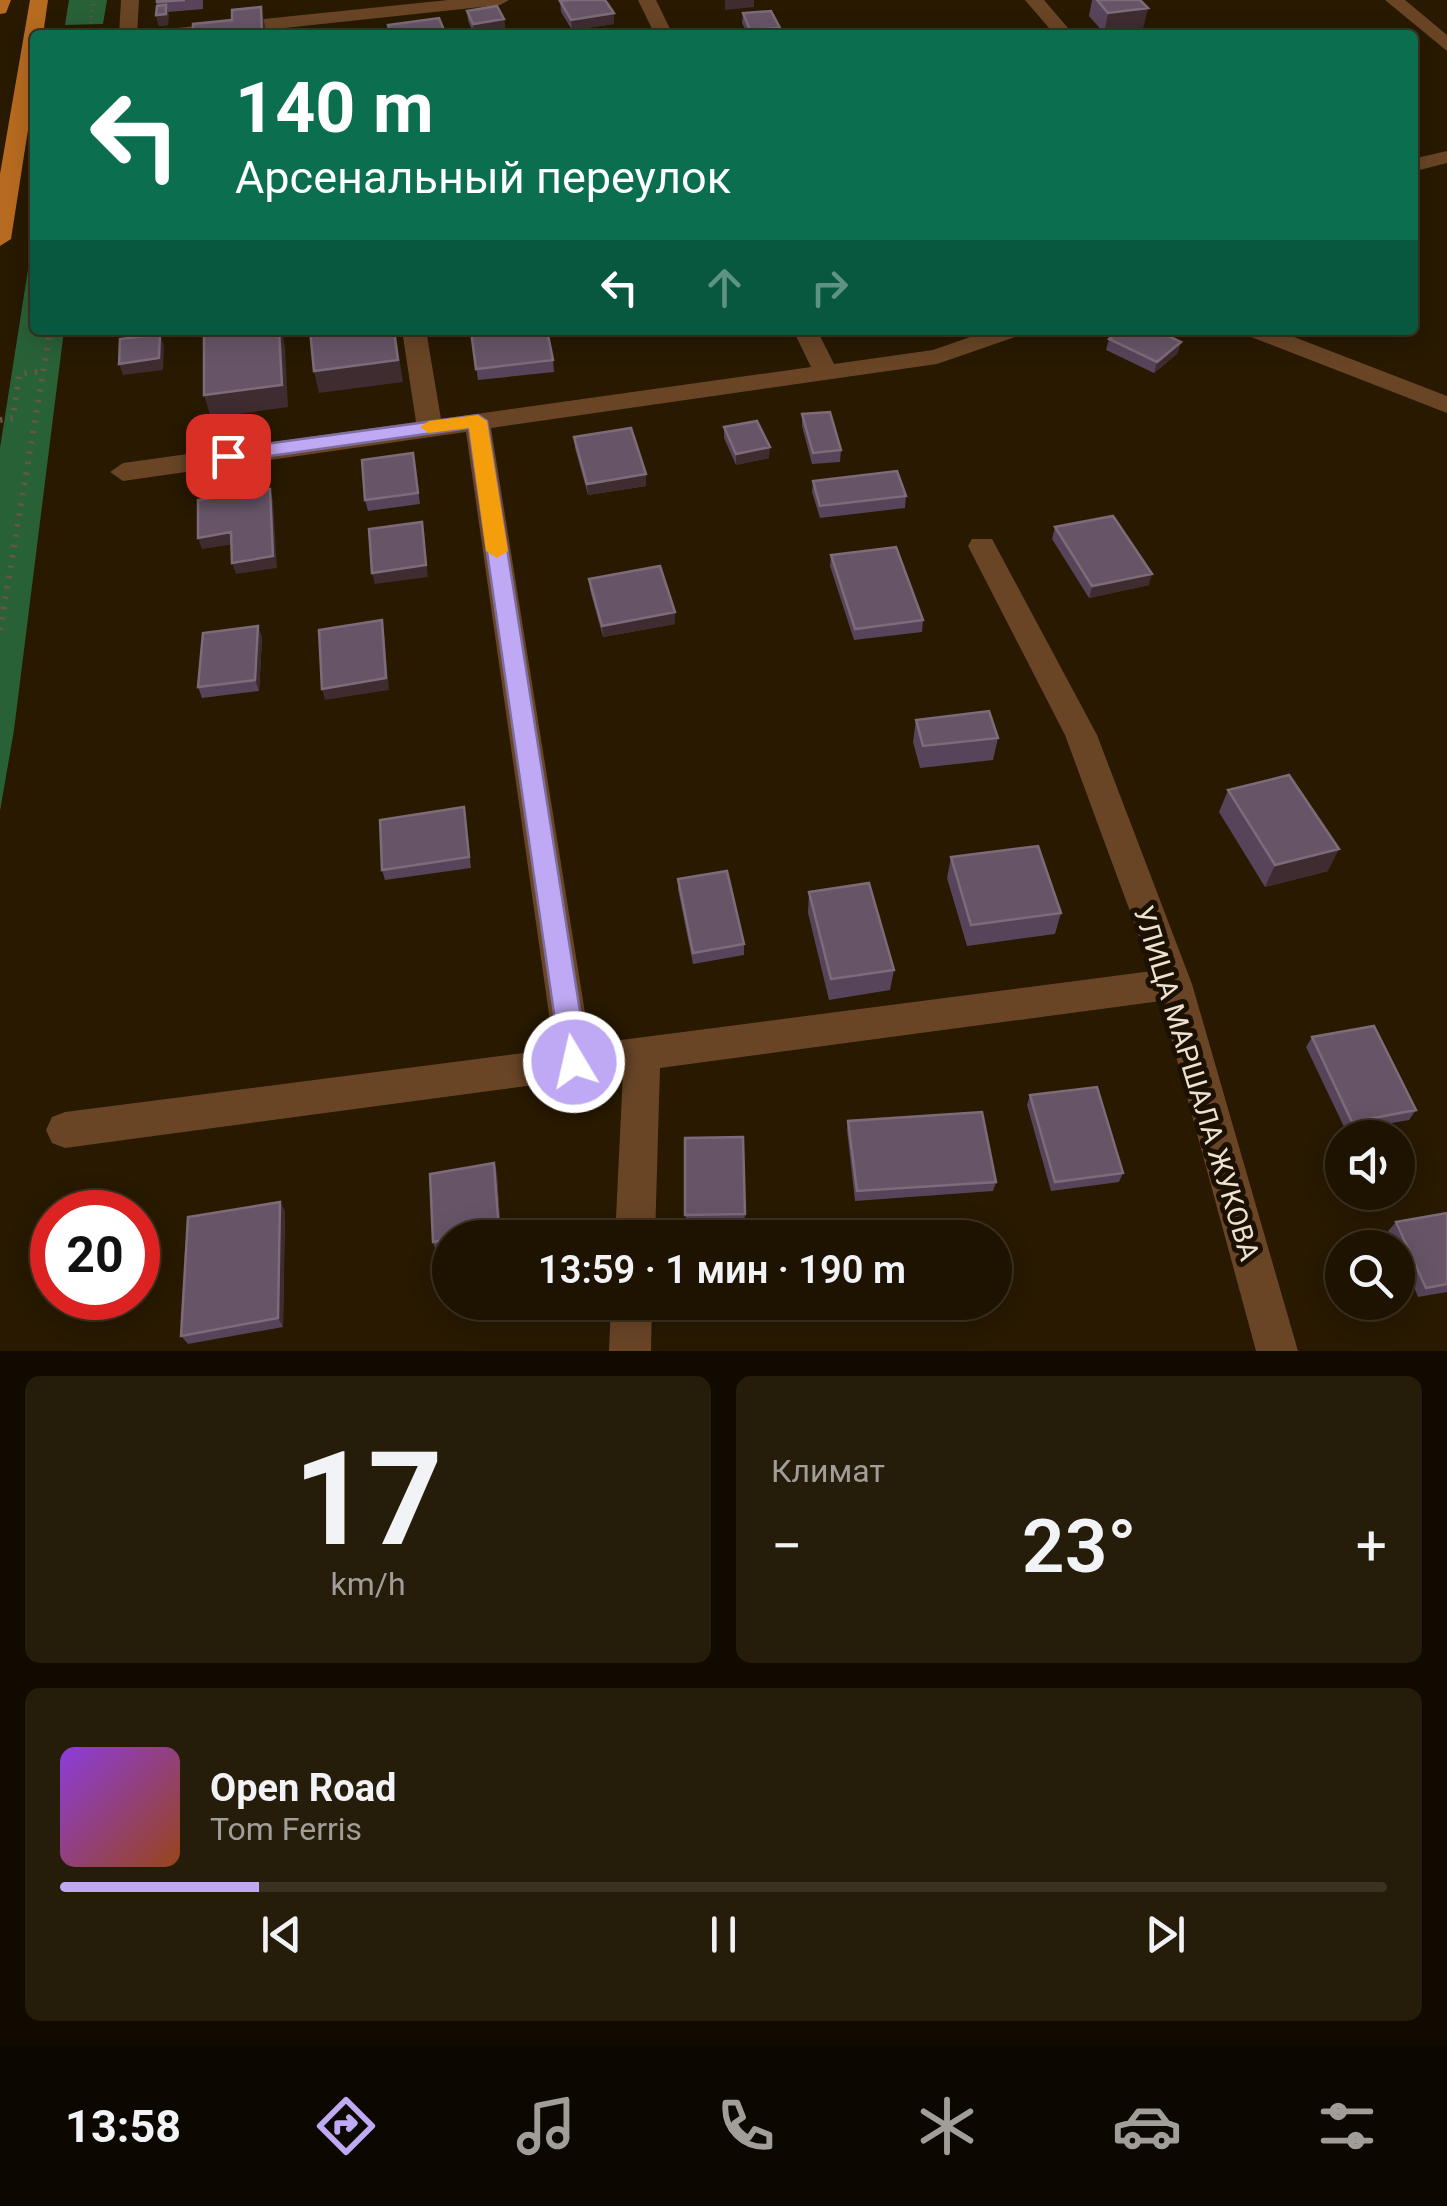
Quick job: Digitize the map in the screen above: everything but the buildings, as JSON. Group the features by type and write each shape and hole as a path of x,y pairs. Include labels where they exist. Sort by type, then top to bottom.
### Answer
{"main road":[{"path":"0,10 2,0"},
{"path":"36,30 39,0"},
{"path":"0,239 30,67"}],"street":[{"path":"128,30 130,0"},
{"path":"226,30 500,0"},
{"path":"647,0 662,30"},
{"path":"1034,0 1061,30"},
{"path":"1394,0 1447,45"},
{"path":"360,15 362,30"},
{"path":"1418,164 1447,157"},
{"path":"415,335 430,427"},
{"path":"808,335 826,372"},
{"path":"123,472 937,356 998,335"},
{"path":"1267,335 1447,405"},
{"path":"478,421 574,1062"},
{"name":"УЛИЦА МАРШАЛА ЖУКОВА","path":"982,546 1081,735 1174,984 1276,1351"},
{"path":"65,1130 1174,984"},
{"path":"635,1220 642,1053"},
{"path":"630,1351 631,1320"}],"path":[{"path":"89,30 94,0"},
{"path":"0,630 49,335"},
{"path":"0,420 13,418 18,374 44,371"}],"green space":[{"path":"69,0 107,0 103,24 65,25"},
{"path":"30,257 30,335 63,335 14,730 0,811 0,448"}],"slow traffic":[{"path":"429,427 478,421 497,551"}],"route":[{"path":"228,456 478,421 574,1062"}]}
